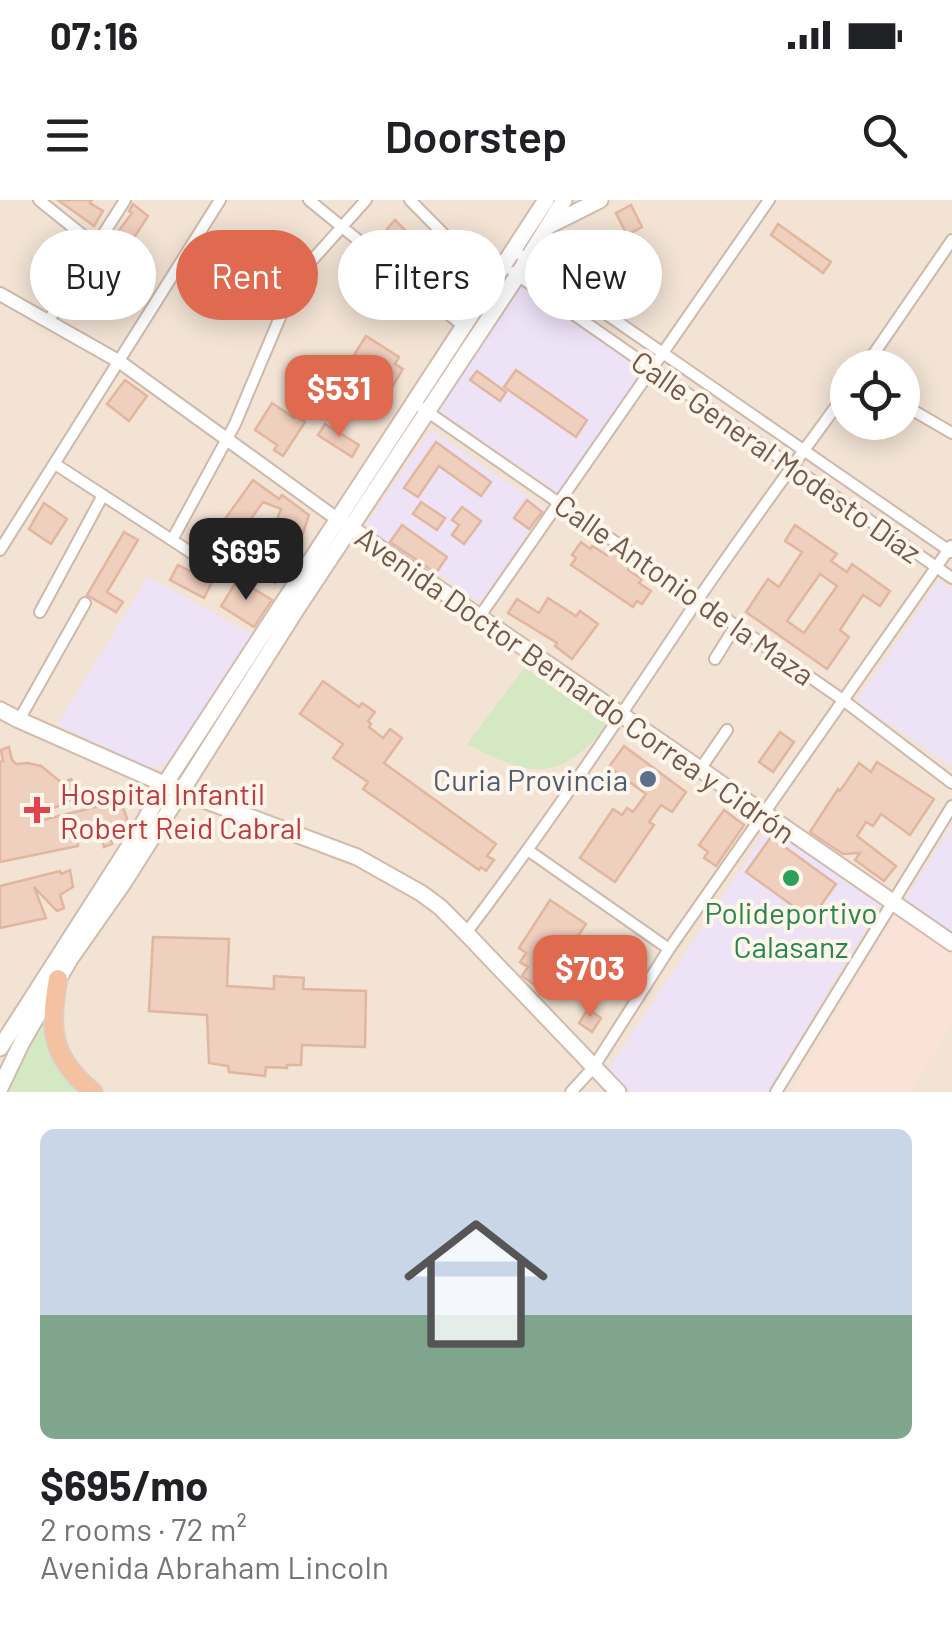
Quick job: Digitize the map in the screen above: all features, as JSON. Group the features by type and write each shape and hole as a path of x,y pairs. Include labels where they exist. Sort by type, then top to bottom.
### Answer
{"highway":[{"path":"58,979 54,1012 57,1045 68,1069 93,1092"}],"main road":[{"path":"521,256 546,200"},
{"path":"8,1038 58,979 180,791 344,523 510,271 564,200"},
{"path":"547,227 600,200"},
{"path":"505,274 510,271"},
{"path":"420,406 466,320"},
{"path":"0,1088 8,1038 164,784 344,523"},
{"name":"Avenida Doctor Bernardo Correa y Cidrón","path":"344,523 952,943"},
{"path":"0,710 180,791 357,858 421,893 466,933 618,1092"}],"street":[{"path":"39,200 76,230"},
{"path":"105,230 125,200"},
{"path":"0,550 220,200"},
{"path":"310,200 462,325"},
{"path":"172,540 228,440 297,276 366,200"},
{"path":"410,200 440,230"},
{"path":"480,616 769,200"},
{"path":"876,350 952,240"},
{"name":"Calle General Modesto Díaz","path":"521,256 951,550"},
{"name":"Calle General Modesto Díaz","path":"510,271 952,578"},
{"name":"Avenida Doctor Bernardo Correa y Cidrón","path":"1,297 30,311"},
{"name":"Avenida Doctor Bernardo Correa y Cidrón","path":"49,320 120,362 344,523"},
{"name":"Calle Antonio de la Maza","path":"420,406 843,700 952,783"},
{"path":"920,414 952,433"},
{"path":"466,933 529,851 698,599 830,415"},
{"path":"55,464 215,568"},
{"path":"40,612 103,495"},
{"path":"571,1092 593,1068 669,949 951,550"},
{"path":"19,720 85,603"},
{"path":"715,659 736,625"},
{"path":"701,768 727,730"},
{"path":"776,1092 952,806"},
{"path":"529,851 669,949"}],"shaded area":[{"path":"0,200 952,200 952,1092 0,1092"},
{"path":"519,285 525,289 525,320 570,320 645,371 559,493 438,410 496,320 505,320 505,307"},
{"path":"431,430 545,509 480,602 424,563 420,567 364,527"},
{"path":"148,577 252,634 168,764 151,768 57,725"},
{"path":"939,580 952,589 952,767 857,701"},
{"path":"770,825 881,904 767,1092 631,1092 608,1070"},
{"path":"952,825 952,935 904,902"},
{"path":"895,915 952,953 952,1024 910,1092 791,1092"}],"green space":[{"path":"524,668 608,725 574,758 558,766 526,768 467,744"},
{"path":"45,1018 53,1059 62,1076 78,1092 9,1092 17,1071"}],"building":[{"path":"58,200 92,200 90,203 103,211 94,226"},
{"path":"133,204 148,216 139,230 119,230 132,213 129,211"},
{"path":"631,205 642,227 624,230 616,213"},
{"path":"395,220 405,230 388,230"},
{"path":"778,224 831,262 823,273 771,235"},
{"path":"366,336 399,357 395,364 403,369 392,387 349,363"},
{"path":"516,370 587,420 576,437 504,387"},
{"path":"477,371 506,392 500,401 470,380"},
{"path":"125,380 147,396 129,421 107,404"},
{"path":"272,403 305,422 283,456 274,450 277,445 255,430"},
{"path":"325,424 359,445 352,457 318,435"},
{"path":"436,442 491,482 481,496 439,466 418,497 404,488"},
{"path":"253,480 309,515 299,545 275,583 238,559 246,546 220,526","holes":["263,502 281,509 274,527 269,525 263,538 259,536 255,543 241,533"]},
{"path":"527,500 542,512 529,529 514,518"},
{"path":"421,502 445,518 437,530 413,514"},
{"path":"44,503 67,519 51,544 29,529"},
{"path":"462,507 481,521 464,544 452,535 459,525 452,520"},
{"path":"402,525 447,557 436,573 390,542"},
{"path":"795,525 837,554 831,561 847,572 852,564 890,591 880,606 863,595 840,630 849,637 827,669 746,612 768,579 779,587 802,552 785,541","holes":["820,574 837,586 804,633 787,621"]},
{"path":"124,532 138,540 107,592 123,602 116,612 87,595"},
{"path":"581,542 607,555 611,550 632,564 628,570 651,591 642,604 637,601 633,607 571,565 576,558 572,555"},
{"path":"178,565 212,582 204,598 170,580"},
{"path":"238,579 272,600 254,627 221,606"},
{"path":"548,598 576,616 580,611 598,624 572,659 555,646 557,643 508,613 517,599 539,613"},
{"path":"323,681 359,707 362,703 375,712 368,721 369,727 383,738 390,729 402,738 384,763 496,844 487,856 494,860 486,871 481,867 479,870 363,789 368,782 333,758 343,744 300,714"},
{"path":"780,732 794,742 773,772 759,762"},
{"path":"624,746 686,792 672,812 661,805 649,822 654,825 615,882 580,858 613,809 622,815 627,808 633,812 646,794 609,767"},
{"name":"Hospital Infantil Robert Reid Cabral","path":"9,747 16,764 41,766 62,783 71,779 76,786 77,797 33,818 35,822 111,803 123,808 127,818 111,837 112,844 104,847 102,838 94,839 91,835 78,839 78,846 0,862 0,762 1,750"},
{"path":"877,762 934,799 910,835 881,814 873,826 866,822 857,836 896,866 884,881 855,860 860,853 843,854 810,832 859,763 871,772"},
{"path":"724,810 744,825 716,866 704,858 708,852 699,845"},
{"name":"Polideportivo Calasanz","path":"771,837 836,884 811,919 746,872"},
{"name":"Hospital Infantil Robert Reid Cabral","path":"70,870 73,887 60,895 64,908 57,911 34,887 46,918 0,928 0,886"},
{"path":"550,900 586,924 542,990 522,976 528,967 520,962 526,953 519,948"},
{"path":"153,937 229,939 227,986 274,989 274,976 304,978 303,989 366,991 365,1047 302,1045 301,1065 266,1067 265,1076 229,1072 228,1066 209,1063 207,1015 149,1011"},
{"path":"611,965 637,983 630,994 604,975"},
{"path":"588,1009 601,1018 592,1032 579,1023"}],"place":[{"name":"Curia Provincia","path":"648,779"},
{"name":"Hospital Infantil Robert Reid Cabral","path":"37,810"},
{"name":"Polideportivo Calasanz","path":"791,878"}]}
